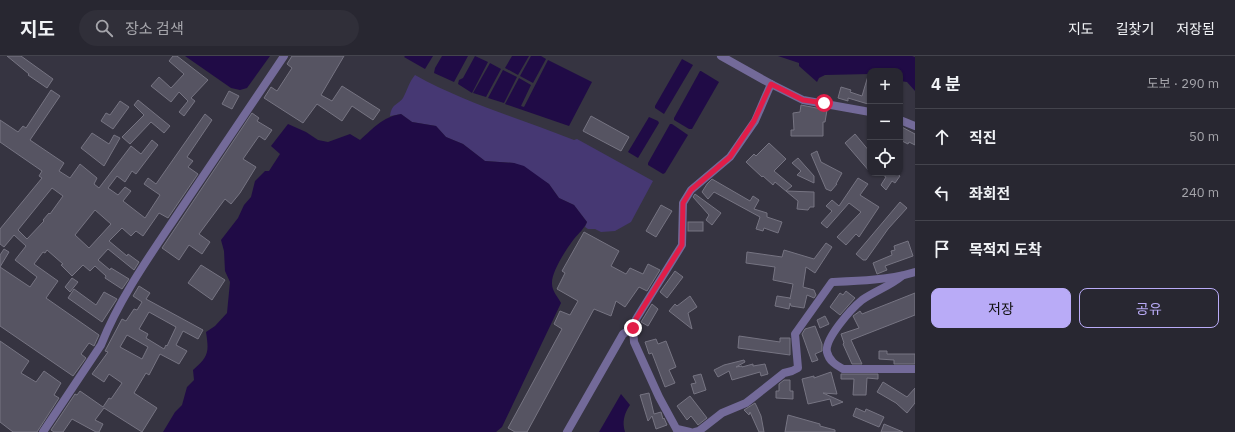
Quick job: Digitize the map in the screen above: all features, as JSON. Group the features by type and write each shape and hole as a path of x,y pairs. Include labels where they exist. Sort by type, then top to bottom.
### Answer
{"street":[{"path":"43,432 101,345 107,329 150,255 284,56"},
{"path":"721,56 803,100 867,111"},
{"path":"690,432 677,431 659,397 634,342 633,328 636,319 682,245 683,203 691,190 730,157 754,121 771,84"},
{"path":"903,121 915,126"},
{"path":"695,432 699,431 722,413 746,403 784,373 798,368 795,334 832,282 902,276 915,272"},
{"path":"902,276 893,284 863,300 853,308 843,319 835,332 828,345 827,352 833,364 843,369 915,369"},
{"path":"567,432 623,334 633,328"}],"shaded area":[{"path":"185,56 270,56 247,88 240,90 231,88"},
{"path":"433,56 425,69 404,57"},
{"path":"442,56 468,56 454,82 434,73 435,68"},
{"path":"475,56 488,62 472,93 458,84 459,80 463,78"},
{"path":"512,56 529,56 518,75 505,68"},
{"path":"531,56 541,56 546,59 533,83 520,76"},
{"path":"778,56 912,56 915,57 915,91 907,82 903,81 903,68 867,68 867,74 825,75 819,78 817,82 799,66 799,63"},
{"path":"682,59 693,65 664,114 655,108 655,106"},
{"path":"548,60 592,82 569,126 505,104 519,78 531,85 521,106 524,107"},
{"path":"490,63 501,69 486,97 473,93"},
{"path":"503,70 517,77 504,103 488,98"},
{"path":"700,71 719,82 692,129 689,129 674,120 674,118"},
{"path":"415,75 473,102 574,140 577,139 653,181 631,222 615,231 601,232 595,229 588,229 585,227 587,222 574,205 559,198 549,184 514,163 485,161 463,144 446,137 436,126 412,122 401,114 390,116 392,109 401,101"},
{"path":"401,114 412,122 436,126 446,137 463,144 485,161 514,163 524,166 549,184 559,198 574,205 587,222 567,248 554,273 552,287 561,303 502,427 496,432 163,432 175,412 182,405 187,387 194,380 193,370 202,361 207,353 206,332 215,326 227,313 230,282 225,271 224,251 221,240 238,218 244,205 251,197 255,181 265,171 269,171 280,154 271,146 288,124 306,132 318,140 328,142 350,134 360,140 383,120 394,115"},
{"path":"649,117 658,121 659,123 638,158 628,152"},
{"path":"670,124 688,135 663,174 648,165 648,163"},
{"path":"621,394 630,405 624,418 625,432 599,432"}],"building":[{"path":"7,56 21,56 53,79 47,88 28,75 29,74"},
{"path":"173,56 177,56 208,80 191,98 195,101 184,116 179,112 188,101 179,92 171,102 151,86 159,77 171,88 184,74 169,61"},
{"path":"292,56 344,56 321,95 332,101 342,86 380,110 373,120 352,106 342,121 317,104 303,123 264,98 271,87 277,91 292,68 287,64"},
{"path":"867,79 867,104 848,98 848,101 838,98 841,87 862,96"},
{"path":"51,90 60,96 30,140 64,163 59,171 70,178 80,164 97,178 94,184 99,188 131,146 141,154 152,140 158,145 136,174 132,171 125,182 117,176 108,188 118,195 125,187 131,191 123,201 145,218 160,195 144,184 148,178 156,184 205,114 212,120 187,157 193,161 188,167 198,174 168,218 159,213 143,236 136,231 131,236 122,228 109,241 127,256 128,254 139,262 134,270 108,249 98,260 110,270 111,268 129,279 122,289 105,278 106,276 95,266 90,271 83,265 72,276 61,265 63,264 47,250 45,253 43,252 34,264 58,281 46,298 99,335 94,346 89,343 81,354 86,358 73,376 0,326 0,267 30,287 37,277 15,260 26,246 14,235 4,247 0,244 0,229 42,178 39,176 42,171 0,142 0,120 18,132 23,126 26,128","holes":["52,188 63,196 50,214 49,213 43,220 44,221 27,239 18,230","95,210 111,224 89,248 75,235"]},
{"path":"229,91 239,96 232,109 222,104"},
{"path":"138,100 170,126 164,133 151,122 130,144 122,137 144,115 134,105"},
{"path":"120,101 129,107 113,129 101,121 106,113 110,115"},
{"path":"801,105 827,110 825,122 823,122 823,136 791,136 791,130 794,130 793,113 800,112"},
{"path":"252,113 259,118 257,121 272,130 265,140 259,136 243,159 256,167 240,193 231,204 225,199 199,234 210,242 202,254 189,245 179,260 162,248"},
{"path":"591,116 629,137 621,151 583,131"},
{"path":"903,128 915,134 915,145 909,142 908,144 903,142"},
{"path":"92,133 109,144 114,135 120,138 104,166 81,148"},
{"path":"855,134 867,148 867,169 845,143"},
{"path":"769,143 786,159 774,171 792,186 786,191 814,192 814,207 810,207 808,210 797,209 798,201 775,182 773,185 763,176 762,177 746,162 754,154 756,156"},
{"path":"817,151 821,162 842,173 837,184 831,191 826,189 811,154"},
{"path":"798,158 814,176 814,183 797,175 801,171 792,163"},
{"path":"884,176 900,176 895,183 892,181 886,190 881,185 886,177"},
{"path":"858,178 868,184 860,195 879,207 859,237 856,234 846,245 837,237 861,212 849,203 827,228 821,223 832,211 826,206 832,200 839,206"},
{"path":"712,179 750,201 753,196 759,200 754,209 767,213 767,217 782,222 778,233 764,228 763,231 756,229 760,217 714,192 708,199 702,192"},
{"path":"695,194 721,213 712,225 706,220 709,215 693,197"},
{"path":"900,202 907,208 888,229 866,260 863,260 856,254"},
{"path":"661,205 672,211 656,237 646,231"},
{"path":"688,222 703,222 703,231 688,231"},
{"path":"584,232 619,251 611,266 626,274 630,268 643,274 648,264 660,270 647,291 639,287 625,307 616,301 611,316 594,309 527,432 515,432 508,428 562,329 554,324 560,311 570,315 578,301 557,289 565,273 562,271"},
{"path":"908,241 913,256 885,266 887,270 877,274 873,263 892,255 891,251 895,250 894,246"},
{"path":"826,243 832,247 815,273 806,267 803,287 814,290 816,295 814,298 807,295 804,308 791,306 790,303 789,309 775,306 777,296 790,299 793,284 773,280 775,267 746,263 747,252 782,257 784,250 814,259"},
{"path":"4,249 9,252 0,267 0,255"},
{"path":"201,265 225,280 212,300 188,283"},
{"path":"675,271 683,277 667,298 660,292"},
{"path":"72,278 78,282 70,292 65,287"},
{"path":"139,286 150,293 146,299 203,330 198,339 183,331 176,345 187,351 179,364 160,354 149,375 146,373 134,393 157,408 142,432 104,408 95,420 103,424 99,432 96,432 72,419 63,432 54,432 51,430 75,394 77,395 80,391 103,407 109,398 111,399 122,383 109,374 104,382 92,374 108,352 105,351 122,319 126,321 134,309 137,310 142,302 133,296","holes":["149,312 176,327 164,349 146,338 148,334 139,329","127,335 148,347 142,359 120,347"]},
{"path":"74,289 96,305 104,292 117,299 102,322 68,298"},
{"path":"846,291 855,298 840,315 830,307 840,293 843,295"},
{"path":"915,293 915,315 851,340 862,364 852,364 843,344 841,334 859,328 853,316 860,311 862,314"},
{"path":"690,296 697,307 688,313 692,329 669,311 675,304 677,306"},
{"path":"652,304 658,309 648,326 641,322"},
{"path":"825,316 829,324 820,328 817,320"},
{"path":"815,326 822,344 822,351 815,354 818,360 812,362 802,334 805,329"},
{"path":"739,336 780,342 780,338 790,338 790,355 738,348"},
{"path":"656,339 658,344 666,341 676,367 669,370 675,383 665,387 652,353 649,354 645,342"},
{"path":"0,341 29,361 21,373 36,382 44,371 61,383 54,395 59,398 37,432 13,432 0,422"},
{"path":"879,351 887,351 887,354 915,354 915,364 894,364 894,360 879,359"},
{"path":"744,360 745,362 736,367 753,364 753,366 765,364 768,374 761,376 760,372 732,380 729,371 718,377 714,370 724,365"},
{"path":"831,372 837,394 823,393 843,402 832,406 830,399 808,404 802,379 814,376 814,378"},
{"path":"701,374 706,390 694,394 691,384 696,383 693,376"},
{"path":"841,374 878,374 878,379 867,378 866,395 853,395 854,379 841,379"},
{"path":"784,380 790,380 790,391 793,391 793,399 776,398 776,391 779,391 779,384"},
{"path":"883,382 907,397 915,388 915,403 907,413 896,403 877,392"},
{"path":"649,393 654,414 661,412 667,425 656,429 652,416 648,421 640,395"},
{"path":"690,396 707,418 698,425 691,416 687,420 677,406"},
{"path":"755,403 761,416 764,432 759,432 750,412 749,415 744,410"},
{"path":"856,408 865,412 866,409 884,417 879,427 853,416"},
{"path":"788,415 820,424 820,426 835,430 835,432 785,432"},
{"path":"884,424 903,432 881,432"}],"route":[{"path":"633,328 636,319 682,245 683,203 691,190 730,157 754,121 771,84 803,100 824,103"}]}
